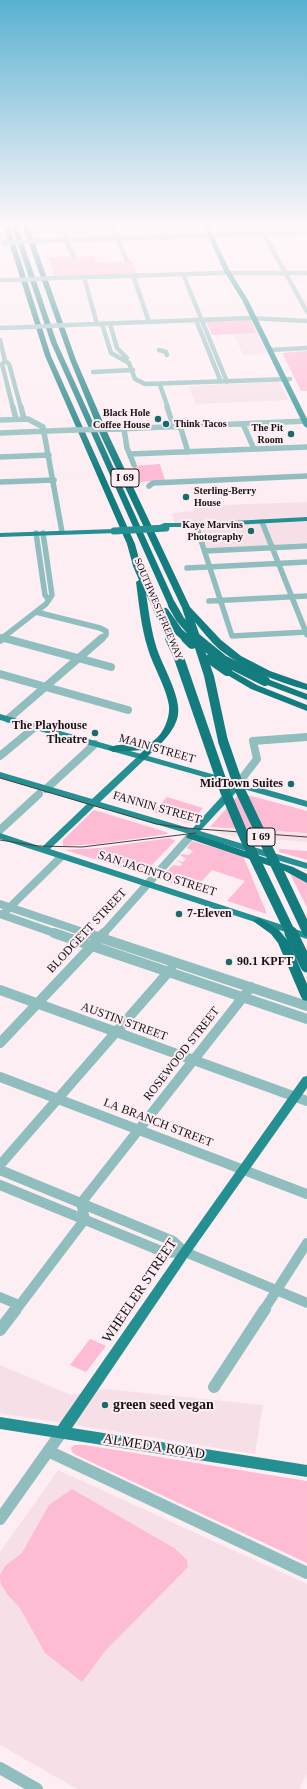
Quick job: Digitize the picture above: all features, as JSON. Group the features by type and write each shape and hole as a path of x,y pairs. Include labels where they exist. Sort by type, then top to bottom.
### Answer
{"highway":[{"name":"SOUTHWEST FREEWAY","path":"33,310 48,356 131,544 137,566 163,606 178,655 225,791 243,834 307,966"},
{"path":"43,310 54,343 163,606 206,647 259,684 307,708"},
{"name":"SOUTHWEST FREEWAY","path":"55,310 73,360 104,434 186,608 209,676 223,741 240,790 307,931"},
{"path":"131,544 138,552 170,620 179,632 227,671 307,701"},
{"path":"137,566 152,648 174,702 174,714 170,726 158,743 142,757"},
{"path":"186,608 198,618 213,638 229,652 252,666 307,687"},
{"path":"278,677 307,684"},
{"path":"259,684 307,693"},
{"path":"259,684 307,697"},
{"path":"113,749 140,748 158,743"},
{"path":"193,834 289,869 300,874 307,880"},
{"path":"259,921 275,932 283,942 307,997"}],"main road":[{"path":"250,310 296,397 306,423"},
{"path":"256,310 261,318 272,350"},
{"path":"296,397 307,413"},
{"path":"0,535 307,519"},
{"name":"MAIN STREET","path":"4,718 307,804"},
{"path":"43,851 142,757"},
{"name":"FANNIN STREET","path":"0,775 43,792 93,803 178,828 193,834 307,866"},
{"name":"BLODGETT STREET","path":"193,834 237,785"},
{"name":"SAN JACINTO STREET","path":"0,836 307,936"},
{"name":"WHEELER STREET","path":"61,1433 185,1252 244,1170 301,1099 307,1080"},
{"name":"ALMEDA ROAD","path":"0,1423 307,1471"}],"street":[{"path":"95,310 111,353 129,363 133,370 135,379 138,382 147,385 158,385 287,379"},
{"path":"145,310 149,322"},
{"path":"197,310 227,382"},
{"path":"0,328 254,318 307,321"},
{"path":"196,320 221,382"},
{"path":"110,324 119,353 135,362 141,379 158,385 172,422 180,429 188,452"},
{"path":"0,340 5,361 9,364 24,419"},
{"path":"272,350 307,348"},
{"path":"208,350 214,349"},
{"path":"159,350 166,352 167,355"},
{"path":"5,361 2,364 16,419"},
{"path":"129,363 135,362"},
{"path":"93,372 133,370"},
{"path":"0,420 24,419 40,423 45,431 62,532"},
{"path":"0,433 177,426 306,423"},
{"path":"244,424 254,449"},
{"path":"121,429 134,465"},
{"path":"130,454 307,447"},
{"path":"0,458 49,455"},
{"path":"204,483 155,488 149,486 153,483 204,483 268,480 307,476"},
{"path":"0,482 54,480"},
{"path":"268,480 307,481"},
{"path":"196,525 232,636 307,633 262,522"},
{"path":"1,638 36,612 49,600 52,595 40,533"},
{"path":"40,533 42,575 45,596 49,600"},
{"path":"205,551 307,546"},
{"path":"187,568 307,562"},
{"path":"42,575 49,574"},
{"path":"209,601 307,596"},
{"path":"4,718 46,687 106,635 106,631 100,628 36,612"},
{"path":"1,638 111,667"},
{"path":"0,674 128,710"},
{"path":"0,756 38,728"},
{"name":"BLODGETT STREET","path":"237,785 257,759 253,741 307,737"},
{"path":"0,830 95,744"},
{"name":"BLODGETT STREET","path":"0,1043 92,946 193,834"},
{"path":"1,915 62,857"},
{"path":"0,904 307,1006"},
{"path":"1,915 307,1019"},
{"path":"0,1165 177,962"},
{"name":"ROSEWOOD STREET","path":"81,1203 251,987"},
{"name":"AUSTIN STREET","path":"0,990 117,1031 301,1099"},
{"name":"LA BRANCH STREET","path":"0,1077 307,1194"},
{"path":"0,1170 173,1241 185,1252 307,1303"},
{"path":"0,1186 85,1219 166,1253 185,1252"},
{"path":"81,1203 85,1219"},
{"path":"0,1330 85,1219"},
{"path":"214,1387 307,1243"},
{"path":"0,1297 19,1305"},
{"name":"WHEELER STREET","path":"0,1519 61,1433"},
{"path":"48,1451 307,1573"},
{"path":"0,1768 37,1789"}],"shaded area":[{"path":"206,321 251,321 257,333 212,335"},
{"path":"257,333 267,354 243,355 234,334"},
{"path":"307,351 307,391 301,391 282,353"},
{"path":"280,383 289,400 196,404 189,386"},
{"path":"160,464 165,480 140,482 133,466"},
{"path":"307,502 307,543 202,549 195,530 175,523 172,513 194,511 193,506"},
{"path":"240,793 307,811 307,833 210,827"},
{"path":"167,797 203,808 189,823 153,812"},
{"path":"94,810 166,832 168,834 98,844 63,846 63,840"},
{"path":"212,829 307,833 307,842 231,836 220,834"},
{"path":"170,838 175,841 143,874 65,850 99,848"},
{"path":"192,841 243,856 267,914 227,901 245,881 212,870 193,891 160,879 173,865 180,866 182,864 176,860 183,862 186,859 180,855 189,855 193,851 187,848"},
{"path":"280,849 307,851 307,860 279,852"},
{"path":"289,872 307,882 307,907"},
{"path":"90,1339 106,1346 86,1372 70,1365"},
{"path":"0,1365 71,1395 105,1389 263,1405 255,1454 0,1413"},
{"path":"74,1445 85,1445 307,1481 307,1563 76,1455 72,1452 71,1448"},
{"path":"58,1470 307,1584 307,1774 299,1789 77,1789 0,1745 0,1552"},
{"path":"72,1489 174,1548 187,1560 188,1567 106,1650 82,1682 45,1653 20,1608 7,1594 1,1584 0,1579 0,1575 5,1566 22,1553 49,1505"}],"tram line":[{"path":"0,778 156,824 186,828 307,837"},
{"path":"0,840 38,846 82,847 196,833"}],"place":[{"name":"Black Hole Coffee House","path":"158,419"},
{"name":"Think Tacos","path":"166,424"},
{"name":"The Pit Room","path":"291,434"},
{"name":"Sterling-Berry House","path":"186,497"},
{"name":"Kaye Marvins Photography","path":"251,531"},
{"name":"The Playhouse Theatre","path":"95,733"},
{"name":"MidTown Suites","path":"291,784"},
{"name":"7-Eleven","path":"179,914"},
{"name":"90.1 KPFT","path":"229,962"},
{"name":"green seed vegan","path":"105,1405"}]}
